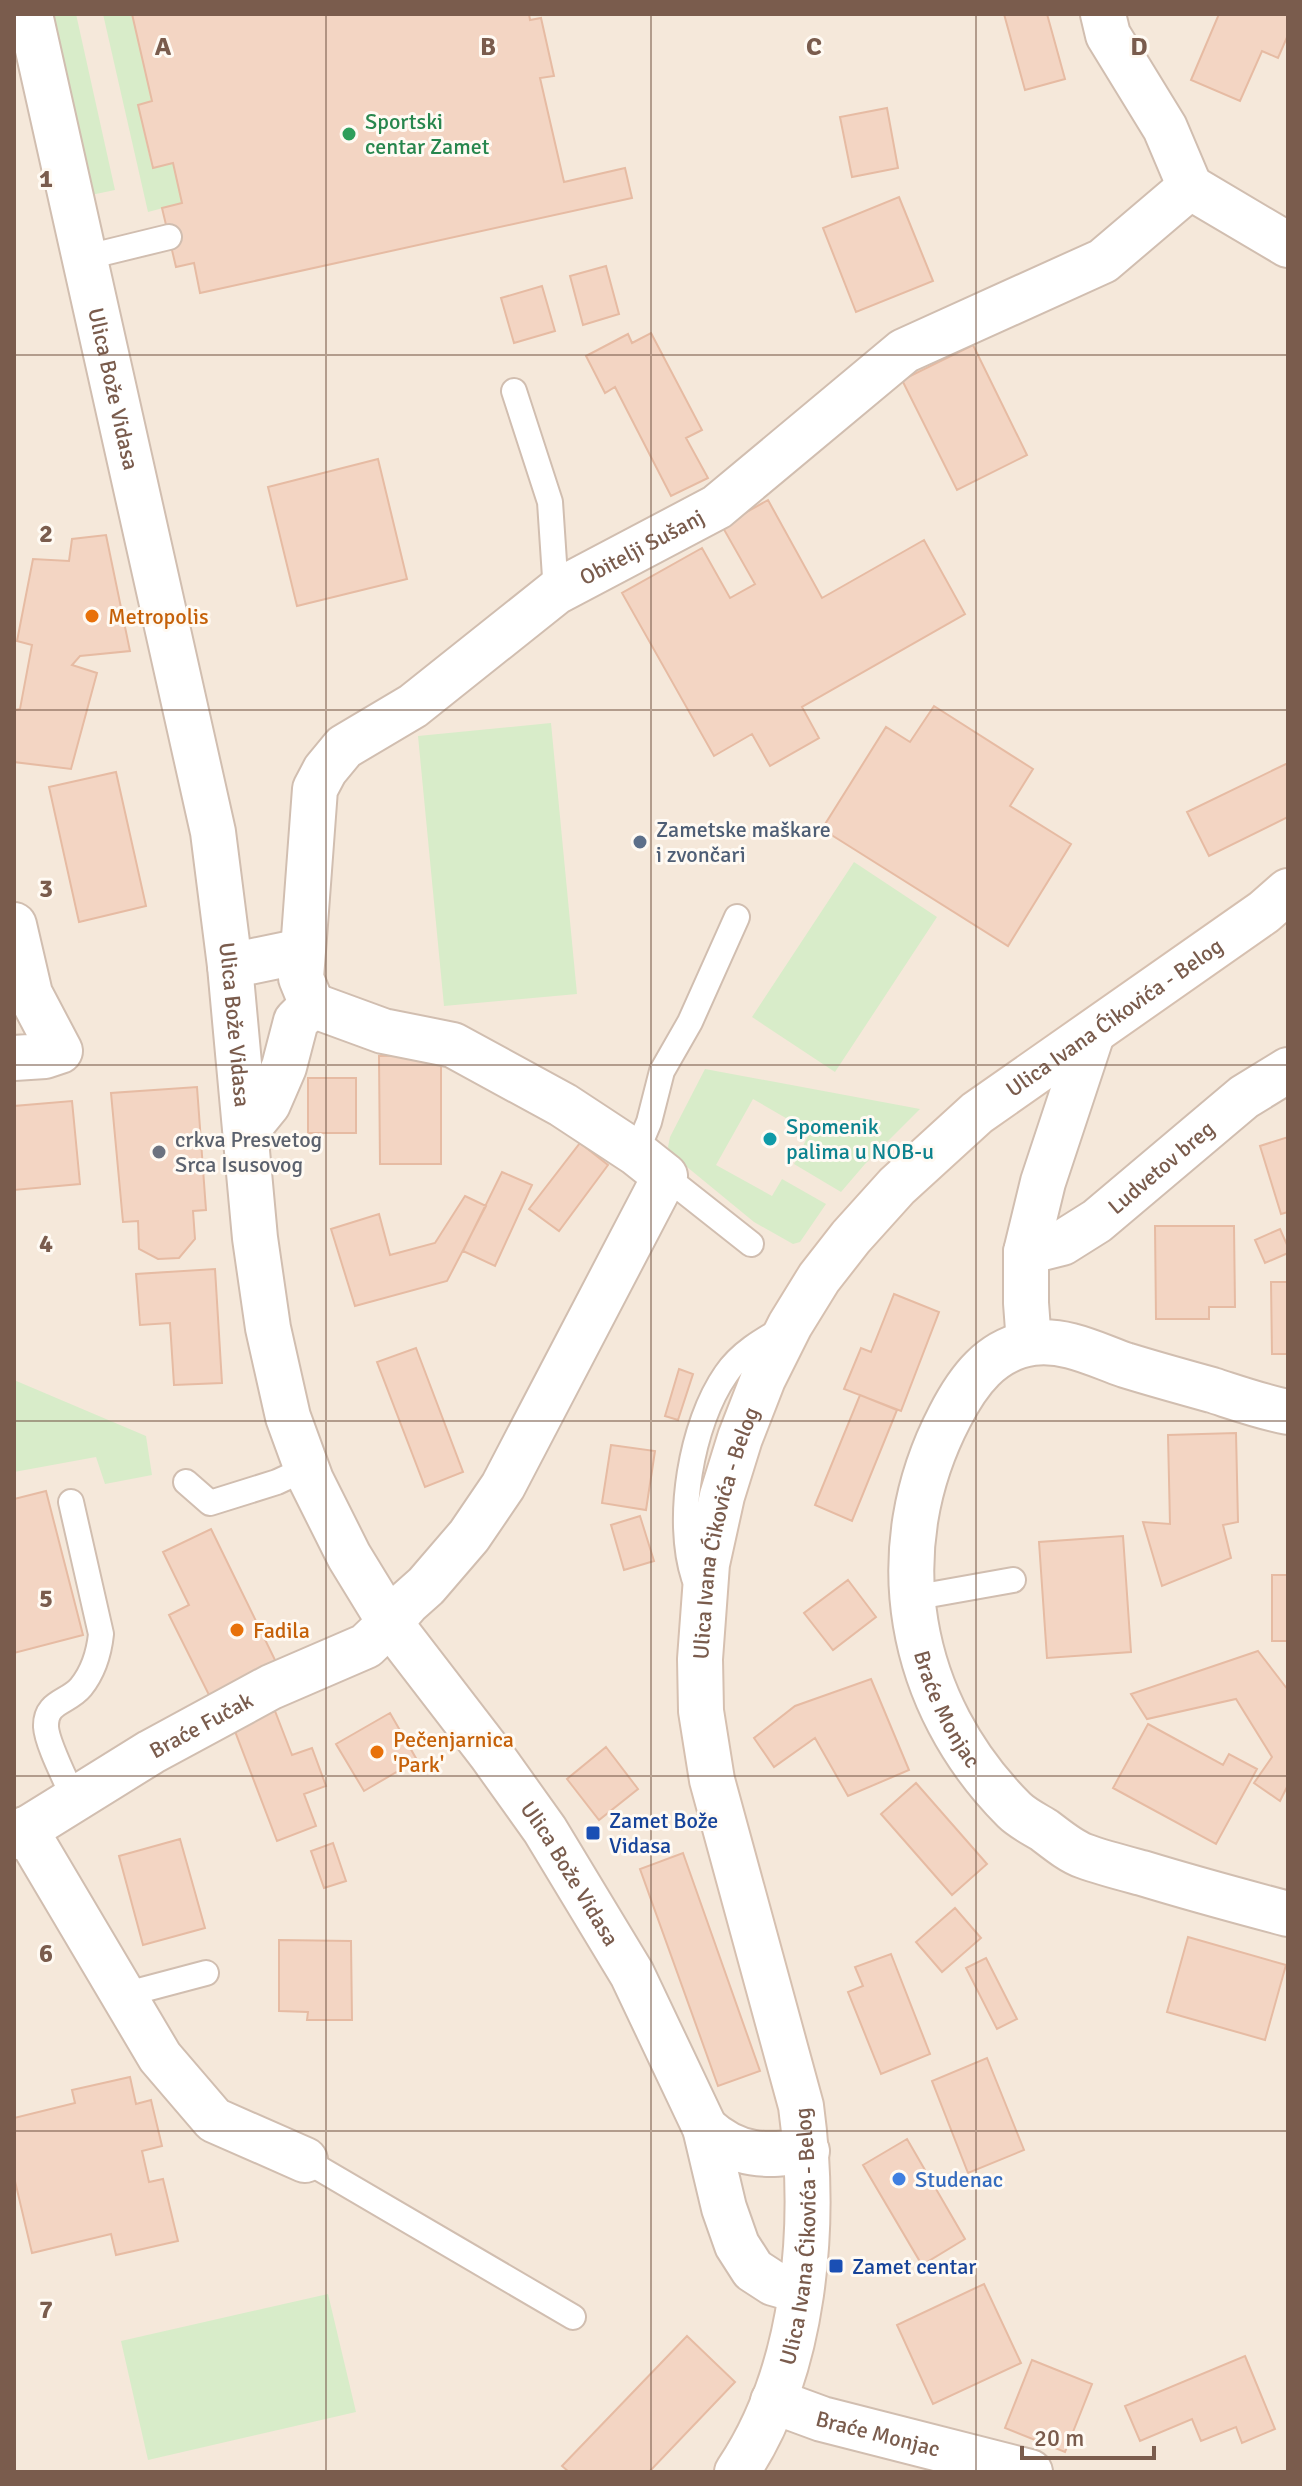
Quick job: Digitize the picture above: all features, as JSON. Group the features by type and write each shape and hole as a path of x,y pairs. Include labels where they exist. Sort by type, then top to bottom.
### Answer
{"street":[{"name":"Ulica Bože Vidasa","path":"30,14 213,832 230,966 255,1238 268,1328 288,1417 307,1468 349,1556 390,1623 545,1830 632,1974 705,2128 724,2208 737,2245 753,2270 773,2283 801,2291"},
{"path":"1103,14 1108,35 1165,128 1190,187 1288,245"},
{"name":"Obitelji Sušanj","path":"312,1005 301,978 315,789 325,770 344,747 413,706 556,592 717,507 904,351 1103,261 1190,187"},
{"name":"Ulica Ivana Ćikovića - Belog","path":"737,2472 773,2401 788,2353 801,2291 808,2204 807,2151 801,2106 712,1780 701,1711 700,1659 707,1564 731,1467 763,1379 790,1325 819,1278 897,1186 977,1113 1264,912 1288,891"},
{"path":"14,925 30,994 60,1051 45,1056 14,1058"},
{"path":"230,966 302,951"},
{"path":"246,1131 268,1104 284,1067 296,1021 312,1005 383,1031 453,1045 563,1105 650,1165"},
{"path":"1092,1034 1043,1182 1026,1252 1029,1343 1067,1344 1288,1412"},
{"name":"Ludvetov breg","path":"1026,1252 1062,1243 1097,1221 1244,1097 1288,1070"},
{"name":"Braće Fučak","path":"19,1833 151,1752 271,1687 366,1646 426,1586 469,1536 503,1486 650,1165"},
{"name":"Braće Monjac","path":"1029,1343 994,1358 981,1368 963,1391 935,1444 923,1483 913,1530 912,1598 918,1644 929,1680 960,1741 986,1779 1016,1813 1082,1855 1288,1914"},
{"path":"19,1833 160,2057 214,2120 305,2160"},
{"path":"705,2128 722,2143 746,2152 807,2151"},
{"name":"Braće Monjac","path":"773,2401 822,2419 1030,2472"}],"lane":[{"path":"83,258 169,237"},
{"path":"514,391 550,502 556,592"},
{"path":"737,917 690,1022 662,1071 649,1122 650,1165 751,1244"},
{"path":"186,1482 210,1503 277,1482 307,1468"},
{"path":"71,1502 101,1634 98,1656 80,1689 55,1704 48,1713 46,1730 74,1799"},
{"path":"912,1598 1013,1580"},
{"path":"123,1995 206,1973"},
{"path":"305,2160 573,2317"}],"shaded area":[{"path":"14,14 1288,14 1288,2472 14,2472"}],"green space":[{"path":"50,14 76,14 115,190 91,195"},
{"path":"103,14 132,14 152,101 138,105 152,168 173,163 182,203 148,212"},
{"path":"551,723 577,994 444,1006 418,736"},
{"path":"854,862 937,917 835,1072 752,1017"},
{"path":"705,1069 920,1109 841,1192 794,1164 810,1132 753,1099 716,1165 772,1196 782,1179 826,1204 800,1242 793,1244 754,1222 670,1153 670,1137"},
{"path":"14,1380 146,1436 152,1475 105,1484 96,1457 14,1472"},
{"path":"328,2294 356,2412 148,2460 121,2341"}],"building":[{"name":"Sportski centar Zamet","path":"132,14 529,14 530,20 541,18 554,76 540,78 564,182 625,168 632,198 200,293 194,263 176,267 162,208 182,203 173,163 153,168 138,105 152,101"},
{"path":"1004,14 1047,14 1065,79 1025,90"},
{"path":"1219,14 1288,14 1288,35 1278,58 1262,51 1240,101 1191,80"},
{"path":"887,108 898,168 852,177 840,117"},
{"path":"899,197 933,281 856,312 823,228"},
{"path":"606,266 619,314 583,325 570,276"},
{"path":"542,286 555,331 514,343 501,298"},
{"path":"651,333 702,430 686,438 708,478 671,496 615,387 605,393 586,356 628,334 632,343"},
{"path":"973,345 1027,455 957,490 902,380"},
{"path":"378,459 407,579 297,606 268,487"},
{"path":"768,500 822,598 924,540 965,614 802,707 819,738 770,766 752,734 714,756 622,593 702,548 730,598 755,584 722,526"},
{"path":"106,535 130,651 80,656 72,665 97,673 71,769 14,762 14,710 20,709 32,645 17,641 33,559 69,561 72,539"},
{"path":"934,706 1033,769 1010,806 1071,844 1008,946 822,829 886,727 910,742"},
{"path":"1288,763 1288,817 1209,856 1187,812"},
{"path":"116,772 146,906 79,922 49,787"},
{"path":"441,1055 441,1164 380,1164 379,1056"},
{"path":"308,1078 356,1078 356,1133 308,1133"},
{"name":"crkva Presvetog Srca Isusovog","path":"197,1087 206,1210 193,1211 195,1239 179,1258 158,1259 139,1249 138,1221 123,1222 111,1093"},
{"path":"72,1101 80,1184 14,1190 14,1106"},
{"path":"1288,1137 1288,1212 1281,1214 1260,1146"},
{"path":"580,1143 608,1165 559,1231 529,1209"},
{"path":"502,1172 532,1185 495,1266 463,1251"},
{"path":"465,1196 486,1206 447,1281 355,1306 331,1229 379,1214 390,1255 435,1243"},
{"path":"1155,1226 1234,1226 1235,1307 1209,1307 1209,1319 1156,1319"},
{"path":"1280,1229 1288,1253 1265,1263 1255,1240"},
{"path":"215,1269 222,1383 174,1385 170,1323 140,1325 136,1274"},
{"path":"1271,1282 1288,1282 1288,1354 1272,1354"},
{"path":"894,1294 939,1312 901,1411 844,1389 861,1348 871,1352"},
{"path":"416,1348 463,1472 425,1487 377,1362"},
{"path":"679,1369 693,1374 678,1420 665,1416"},
{"path":"860,1395 897,1410 852,1521 815,1505"},
{"path":"1236,1433 1238,1522 1223,1525 1231,1558 1162,1586 1143,1522 1170,1524 1168,1435"},
{"path":"611,1445 655,1451 646,1510 602,1503"},
{"path":"46,1491 83,1635 14,1653 14,1499"},
{"path":"640,1516 654,1561 624,1570 611,1525"},
{"path":"211,1529 276,1662 209,1695 169,1615 189,1605 163,1552"},
{"path":"1123,1536 1131,1652 1047,1658 1039,1542"},
{"path":"1272,1575 1288,1575 1288,1641 1272,1641"},
{"path":"848,1580 876,1617 833,1650 804,1613"},
{"path":"1258,1651 1288,1690 1288,1785 1280,1801 1254,1783 1272,1757 1236,1699 1147,1719 1131,1694"},
{"path":"871,1679 909,1770 848,1796 815,1738 774,1767 754,1738 795,1706"},
{"path":"275,1711 292,1755 312,1748 326,1786 304,1794 316,1826 277,1841 233,1726"},
{"name":"Pečenjarnica 'Park'","path":"390,1713 417,1760 364,1791 336,1744"},
{"path":"1148,1724 1223,1765 1229,1754 1257,1769 1216,1844 1113,1788"},
{"path":"606,1747 638,1789 599,1820 567,1779"},
{"path":"916,1783 987,1864 952,1895 881,1814"},
{"path":"180,1839 205,1928 143,1945 119,1856"},
{"path":"333,1843 346,1881 324,1888 311,1851"},
{"path":"683,1853 760,2071 718,2086 640,1869"},
{"path":"955,1908 981,1938 942,1972 916,1942"},
{"path":"1188,1937 1286,1965 1265,2040 1167,2012"},
{"path":"279,1940 351,1941 352,2020 307,2020 308,2012 279,2011"},
{"path":"891,1954 930,2054 881,2074 848,1992 863,1986 855,1967"},
{"path":"986,1958 1017,2019 997,2029 966,1968"},
{"path":"987,2058 1024,2150 968,2173 932,2081"},
{"path":"130,2077 136,2104 151,2100 162,2146 142,2151 149,2182 163,2179 178,2241 116,2255 111,2234 32,2253 14,2177 14,2118 75,2103 72,2090"},
{"path":"907,2139 965,2239 922,2265 863,2165"},
{"path":"984,2284 1021,2363 933,2404 897,2325"},
{"path":"687,2336 735,2382 649,2472 569,2472 562,2466"},
{"path":"1245,2356 1275,2429 1242,2443 1236,2427 1201,2441 1192,2419 1140,2441 1125,2406"},
{"path":"1032,2360 1092,2384 1065,2452 1005,2428"}],"place":[{"name":"Sportski centar Zamet","path":"349,134"},
{"name":"Metropolis","path":"92,616"},
{"name":"Zametske maškare i zvončari","path":"640,842"},
{"name":"Spomenik palima u NOB-u","path":"770,1139"},
{"name":"crkva Presvetog Srca Isusovog","path":"159,1152"},
{"name":"Fadila","path":"237,1630"},
{"name":"Pečenjarnica 'Park'","path":"377,1752"},
{"name":"Zamet Bože Vidasa","path":"593,1833"},
{"name":"Studenac","path":"899,2179"},
{"name":"Zamet centar","path":"836,2266"}]}
